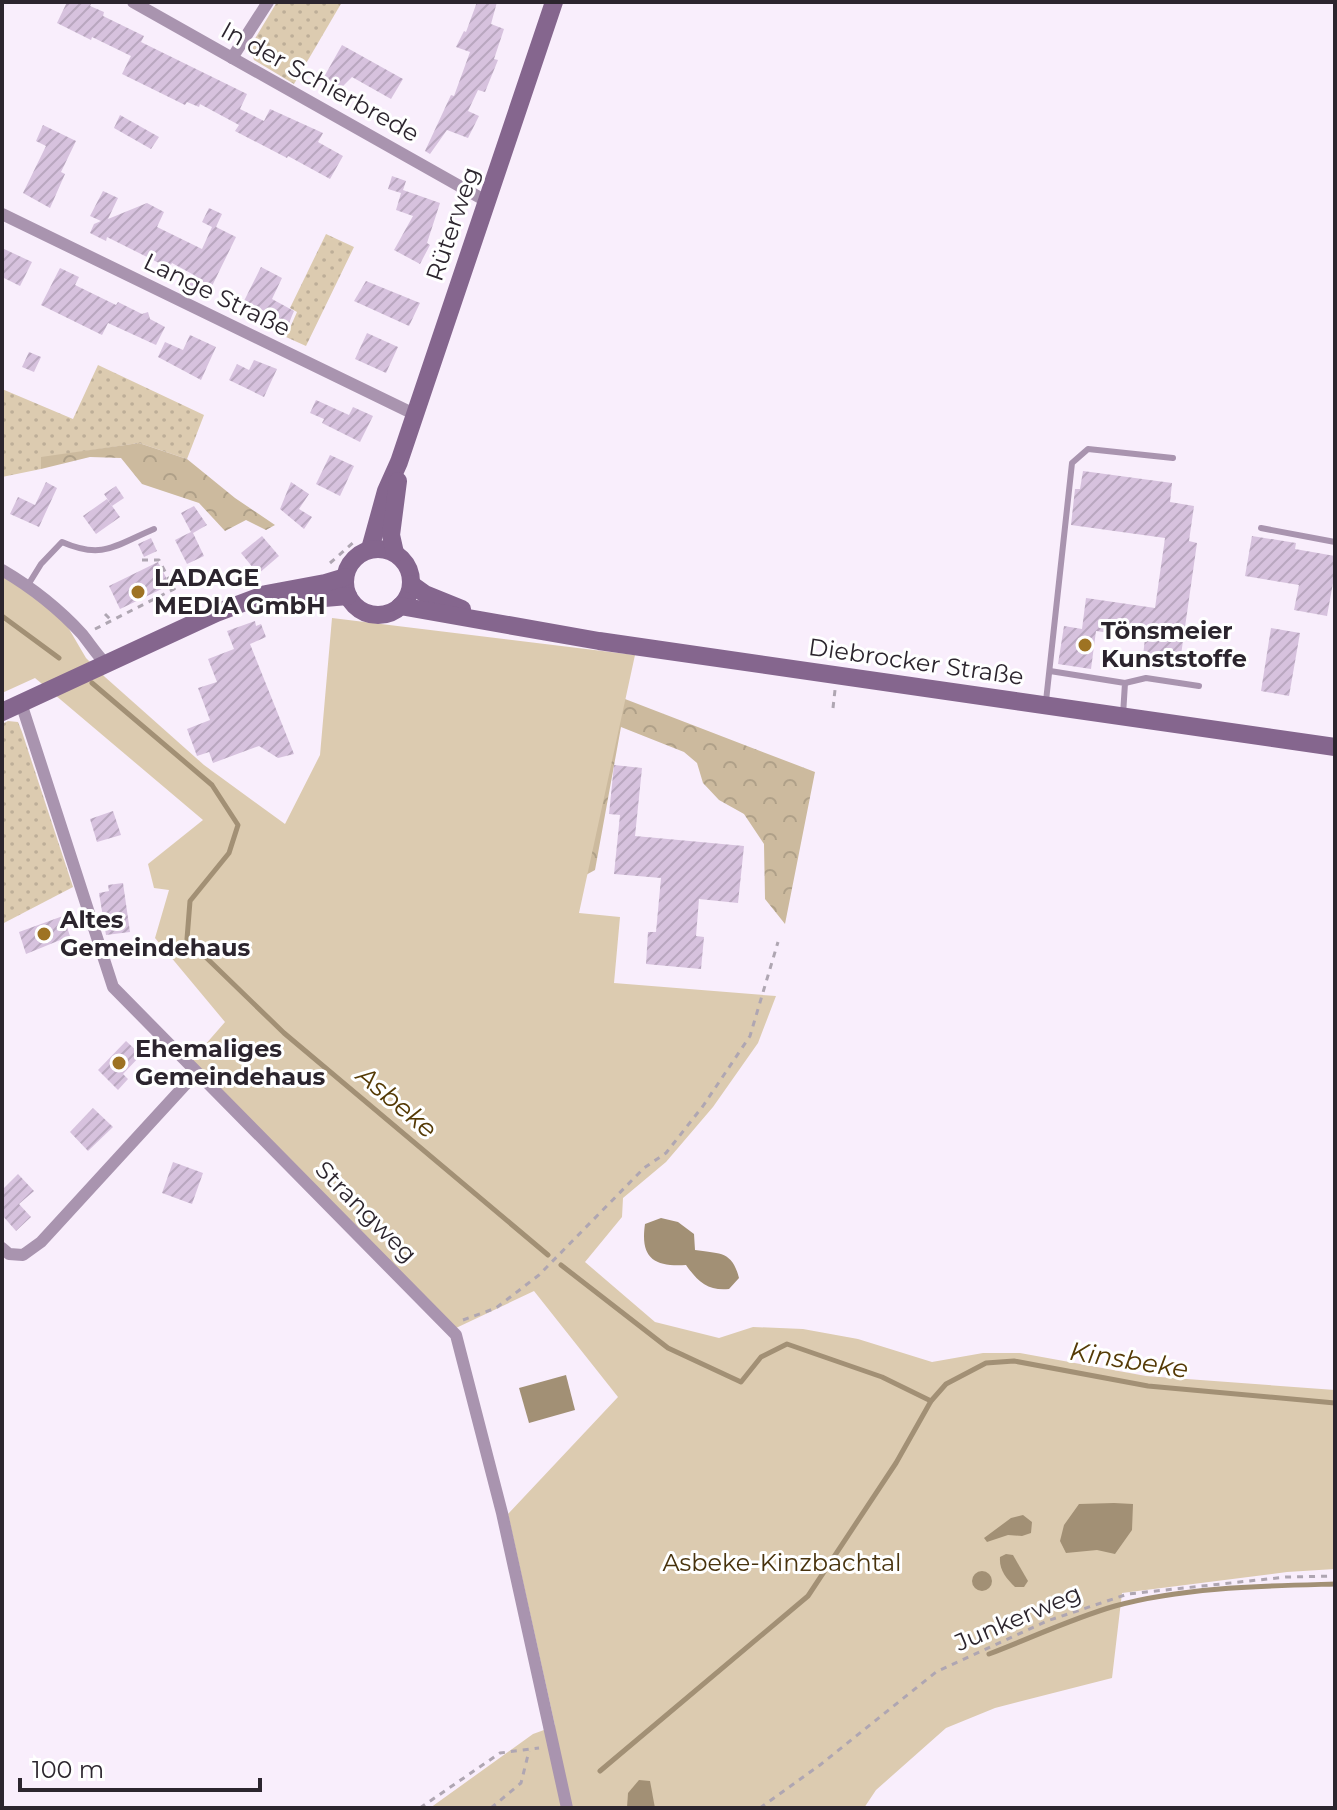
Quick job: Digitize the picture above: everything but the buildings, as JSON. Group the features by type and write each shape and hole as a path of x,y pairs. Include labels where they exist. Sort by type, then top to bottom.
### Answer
{"main road":[{"name":"Rüterweg","path":"373,541 386,491 399,462 554,2"},
{"name":"Rüterweg","path":"395,553 391,535 399,462"},
{"path":"373,541 395,553 410,572 408,596 390,613 377,615 355,606 348,596 345,577 349,564 373,541"},
{"path":"2,712 216,613 266,594 345,577"},
{"name":"Diebrocker Straße","path":"411,584 425,594 490,621"},
{"path":"247,603 348,596"},
{"name":"Diebrocker Straße","path":"400,606 599,641 1335,747"}],"street":[{"name":"In der Schierbrede","path":"133,2 486,201"},
{"path":"232,58 268,2"},
{"name":"Lange Straße","path":"2,214 414,414"},
{"path":"2,570 28,585 82,635 106,664"},
{"name":"Strangweg","path":"21,703 113,987 456,1335 502,1513 567,1808"},
{"path":"2,1248 9,1254 23,1255 41,1242 196,1073"}],"lane":[{"path":"1046,705 1072,463 1088,449 1173,458"},
{"path":"1261,528 1335,542"},
{"path":"28,585 41,564 62,542 83,551 101,551 154,529"},
{"path":"1050,671 1125,683 1146,678 1199,686"},
{"path":"1122,716 1125,683"}],"path":[{"path":"324,568 359,537 362,530 373,541"},
{"path":"142,560 159,560 174,589 189,608"},
{"path":"82,635 174,589"},
{"path":"105,614 112,621"},
{"path":"448,1326 496,1308 539,1275 644,1168 666,1153 703,1106 750,1036 778,942"},
{"name":"Junkerweg","path":"760,1808 820,1765 936,1672 1047,1621 1128,1594 1286,1577 1335,1576"},
{"path":"420,1808 500,1753 529,1751 551,1745"},
{"path":"491,1808 521,1783 529,1751"}],"green space":[{"path":"277,2 342,2 294,84 254,60 250,47"},
{"path":"326,234 354,247 306,346 286,337 297,312 290,308"},
{"path":"98,365 204,415 187,459 139,443 41,458 41,469 2,477 2,389 73,419"},
{"path":"139,443 187,459 235,498 275,525 266,530 246,520 225,531 199,503 142,484 121,458 90,457 41,469 41,457"},
{"name":"Asbeke-Kinzbachtal","path":"2,576 52,600 86,658 105,677 204,765 285,824 320,755 332,618 635,655 579,913 620,917 614,983 776,996 758,1043 713,1107 666,1162 623,1198 622,1217 585,1262 655,1322 719,1338 753,1327 803,1329 858,1339 932,1362 983,1353 1020,1353 1146,1376 1335,1390 1335,1569 1122,1593 1112,1678 995,1708 946,1728 876,1790 864,1808 430,1808 533,1734 555,1726 508,1514 618,1397 534,1291 456,1328 191,1061 225,1022 155,938 169,890 154,888 148,864 203,820 35,678 2,693"},
{"path":"599,689 815,772 785,924 765,899 764,844 744,814 719,800 703,783 697,763 684,752 621,727 595,870 533,904"},
{"path":"18,722 22,732 73,887 2,924 2,724"}],"shaded area":[{"path":"661,1218 678,1222 694,1234 695,1250 718,1253 728,1258 733,1262 739,1278 729,1289 709,1287 699,1281 686,1265 665,1264 652,1258 645,1245 645,1224"},
{"path":"566,1375 575,1410 529,1423 519,1388"},
{"path":"1079,1504 1133,1504 1132,1530 1115,1554 1097,1550 1066,1553 1060,1541 1064,1525"},
{"path":"1023,1515 1032,1522 1031,1533 1008,1535 987,1542 984,1538 1011,1518"},
{"path":"1013,1555 1028,1581 1024,1587 1015,1587 1004,1574 1000,1557"},
{"path":"982,1571 989,1574 992,1581 989,1588 982,1591 975,1588 972,1581 975,1574"},
{"path":"639,1780 650,1781 655,1808 627,1808 628,1793"}],"waterway":[{"name":"Asbeke","path":"2,616 59,658"},
{"name":"Asbeke","path":"92,683 212,785 238,825 229,853 190,901 187,939 284,1033 548,1255"},
{"name":"Asbeke","path":"561,1265 668,1348 741,1382 761,1357 787,1344 882,1377 931,1401"},
{"name":"Kinsbeke","path":"600,1771 808,1596 896,1463 931,1401 946,1384 986,1363 1014,1361 1148,1386 1335,1403"},
{"path":"989,1654 1084,1616 1141,1600 1224,1589 1335,1584"}],"place":[{"name":"LADAGE MEDIA GmbH","path":"138,592"},
{"name":"Tönsmeier Kunststoffe","path":"1085,645"},
{"name":"Altes Gemeindehaus","path":"44,934"},
{"name":"Ehemaliges Gemeindehaus","path":"119,1063"}]}
